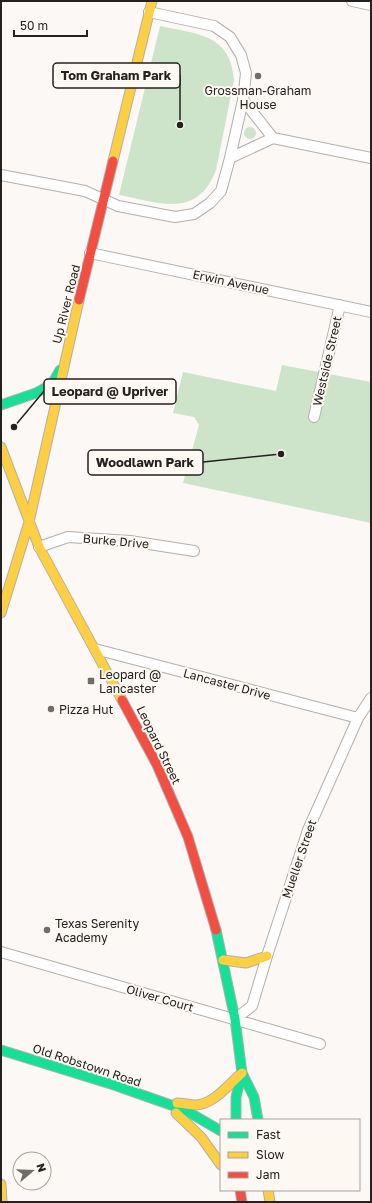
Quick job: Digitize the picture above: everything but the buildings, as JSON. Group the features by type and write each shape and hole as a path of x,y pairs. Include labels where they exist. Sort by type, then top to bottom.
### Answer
{"street":[{"name":"Up River Road","path":"1,613 29,522 90,253 152,1"},
{"path":"352,1 371,5"},
{"path":"1,175 85,191 118,206 175,217 194,214 210,203 221,191 243,100 246,73 241,55 230,37 214,26 149,12"},
{"path":"243,100 273,138"},
{"path":"230,158 273,138 371,158"},
{"name":"Erwin Avenue","path":"90,253 371,312"},
{"name":"Westside Street","path":"314,417 340,305"},
{"path":"1,405 36,393 52,384 64,364"},
{"name":"Leopard Street","path":"1,447 39,547 96,649 157,765 188,837 212,911 224,960 235,1019 242,1073 254,1097 258,1119"},
{"name":"Burke Drive","path":"39,547 68,537 130,541 194,551"},
{"name":"Lancaster Drive","path":"96,649 358,718"},
{"name":"Mueller Street","path":"235,1019 252,1006 308,830 358,718 371,698"},
{"name":"Oliver Court","path":"1,952 320,1044"},
{"path":"224,960 250,964 267,956"},
{"name":"Old Robstown Road","path":"1,1050 114,1085 185,1110 218,1140 220,1157"},
{"path":"166,1104 183,1102 195,1105 207,1102 214,1098 242,1073"},
{"name":"Leopard Street","path":"236,1119 236,1096 242,1073"},
{"name":"Old Robstown Road","path":"166,1104 189,1123 218,1140"},
{"path":"1,1184 2,1202"},
{"path":"240,1191 242,1202"},
{"path":"268,1191 270,1202"}],"green space":[{"path":"160,26 199,34 219,45 226,53 231,65 234,80 216,170 208,186 198,196 187,202 175,204 148,201 119,195"},
{"path":"252,127 255,128 255,138 248,139 245,138 244,131 245,128"},
{"path":"282,365 371,382 371,523 183,483 199,425 194,417 173,413 183,372 276,391"}],"traffic: fast":[{"path":"1,405 36,393 52,384 60,370"},
{"path":"216,930 235,1019 242,1073 254,1097 258,1119"},
{"path":"1,1050 114,1085 185,1110 220,1130"},
{"path":"236,1119 236,1097 242,1073"}],"traffic: slow":[{"path":"113,161 152,1"},
{"path":"1,613 29,522 79,300"},
{"path":"1,447 39,547 122,700"},
{"path":"223,960 246,963 267,956"},
{"path":"177,1103 196,1105 203,1104 221,1093 242,1073"},
{"path":"176,1113 201,1137 220,1164"},
{"path":"1,1184 2,1202"},
{"path":"268,1191 270,1202"}],"traffic: jam":[{"path":"79,300 113,161"},
{"path":"122,700 157,765 188,837 216,930"},
{"path":"240,1191 242,1202"}],"place":[{"name":"Grossman-Graham House","path":"258,76"},
{"name":"Tom Graham Park","path":"180,125"},
{"name":"Leopard @ Upriver","path":"14,427"},
{"name":"Woodlawn Park","path":"281,454"},
{"name":"Leopard @ Lancaster","path":"91,681"},
{"name":"Pizza Hut","path":"51,709"},
{"name":"Texas Serenity Academy","path":"47,930"}]}
